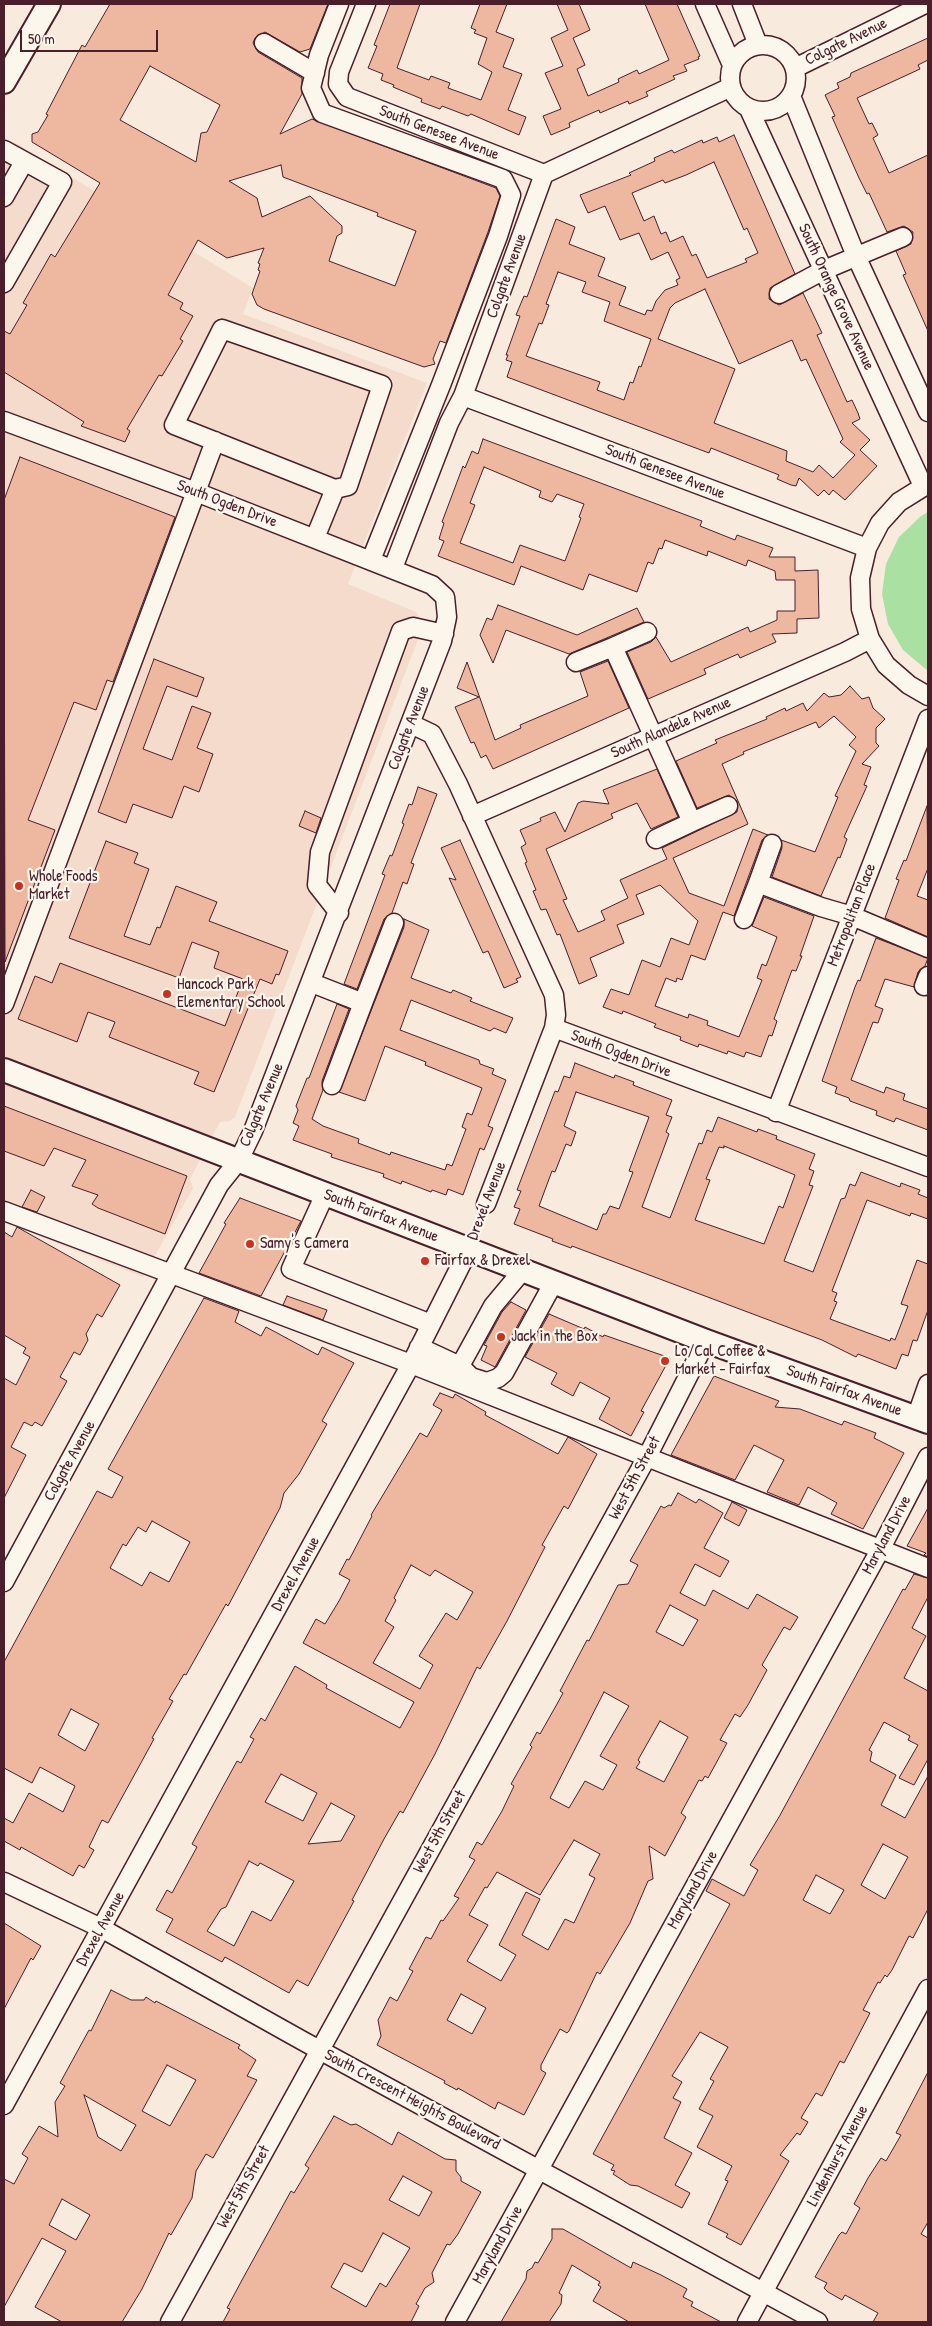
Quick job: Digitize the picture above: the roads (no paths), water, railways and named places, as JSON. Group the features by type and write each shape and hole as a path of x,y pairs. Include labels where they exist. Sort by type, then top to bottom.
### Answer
{"main road":[{"path":"4,82 49,4"},
{"name":"South Fairfax Avenue","path":"4,1070 706,1341 922,1420"}],"street":[{"path":"339,4 319,55 311,88 322,113 503,179 511,195 498,236 452,357 371,560"},
{"name":"South Genesee Avenue","path":"366,4 339,72 338,84 347,97 544,174"},
{"path":"706,4 732,65"},
{"path":"742,4 758,45 741,53 732,65 729,78 731,87 741,104 749,109 768,111 785,103 791,96 856,256 928,412"},
{"name":"Colgate Avenue","path":"794,68 925,4"},
{"path":"264,43 315,73"},
{"name":"Colgate Avenue","path":"758,45 768,45 784,52 794,68 796,78 791,96"},
{"path":"544,174 731,87"},
{"name":"South Orange Grove Avenue","path":"749,109 925,485"},
{"path":"4,150 62,182 4,283"},
{"path":"4,197 24,162"},
{"name":"Colgate Avenue","path":"393,568 450,423 464,396 544,174"},
{"path":"779,294 824,270 904,237"},
{"path":"222,329 382,385 348,486 335,489 174,425 222,329"},
{"name":"South Genesee Avenue","path":"464,396 867,548"},
{"name":"South Ogden Drive","path":"4,421 393,568 432,584 445,597"},
{"path":"4,1004 215,441"},
{"path":"925,485 899,502 880,523 867,548 860,578 861,609 870,639 886,665 908,685 928,696"},
{"path":"315,538 335,489"},
{"name":"Colgate Avenue","path":"4,1582 172,1275 219,1185 238,1160 253,1131 312,984 444,634 447,617 445,597"},
{"path":"339,913 318,884 320,852 401,631 413,628 444,634"},
{"path":"576,662 647,632"},
{"name":"South Alandele Avenue","path":"472,816 845,652 870,639"},
{"path":"613,647 692,822"},
{"name":"Metropolitan Place","path":"776,1112 928,719"},
{"name":"South Ogden Drive","path":"410,724 432,734 472,816 554,995 556,1014 554,1028 928,1167"},
{"path":"656,839 728,806"},
{"path":"744,919 772,844"},
{"path":"758,883 852,916 928,948"},
{"path":"332,1084 394,923"},
{"path":"312,984 363,1002"},
{"name":"Drexel Avenue","path":"486,1204 554,1028"},
{"path":"325,1194 291,1269 431,1324"},
{"path":"4,1210 411,1364 487,1382 498,1378 504,1373 554,1282"},
{"name":"Drexel Avenue","path":"4,2104 411,1364 469,1249"},
{"path":"466,1376 493,1306 523,1270"},
{"name":"West 5th Street","path":"170,2322 647,1457 706,1341"},
{"path":"420,1347 466,1376 647,1457 928,1568"},
{"path":"922,1420 928,1384"},
{"name":"Maryland Drive","path":"456,2322 880,1550 928,1457"},
{"name":"South Crescent Heights Boulevard","path":"4,1882 101,1928 818,2322"},
{"name":"Lindenhurst Avenue","path":"747,2322 928,1989"}],"place":[{"name":"Whole Foods Market","path":"19,886"},
{"name":"Hancock Park Elementary School","path":"167,994"},
{"name":"Samy's Camera","path":"250,1244"},
{"name":"Fairfax & Drexel","path":"425,1261"},
{"name":"Jack in the Box","path":"501,1337"},
{"name":"Lo/Cal Coffee & Market - Fairfax","path":"665,1361"}]}
